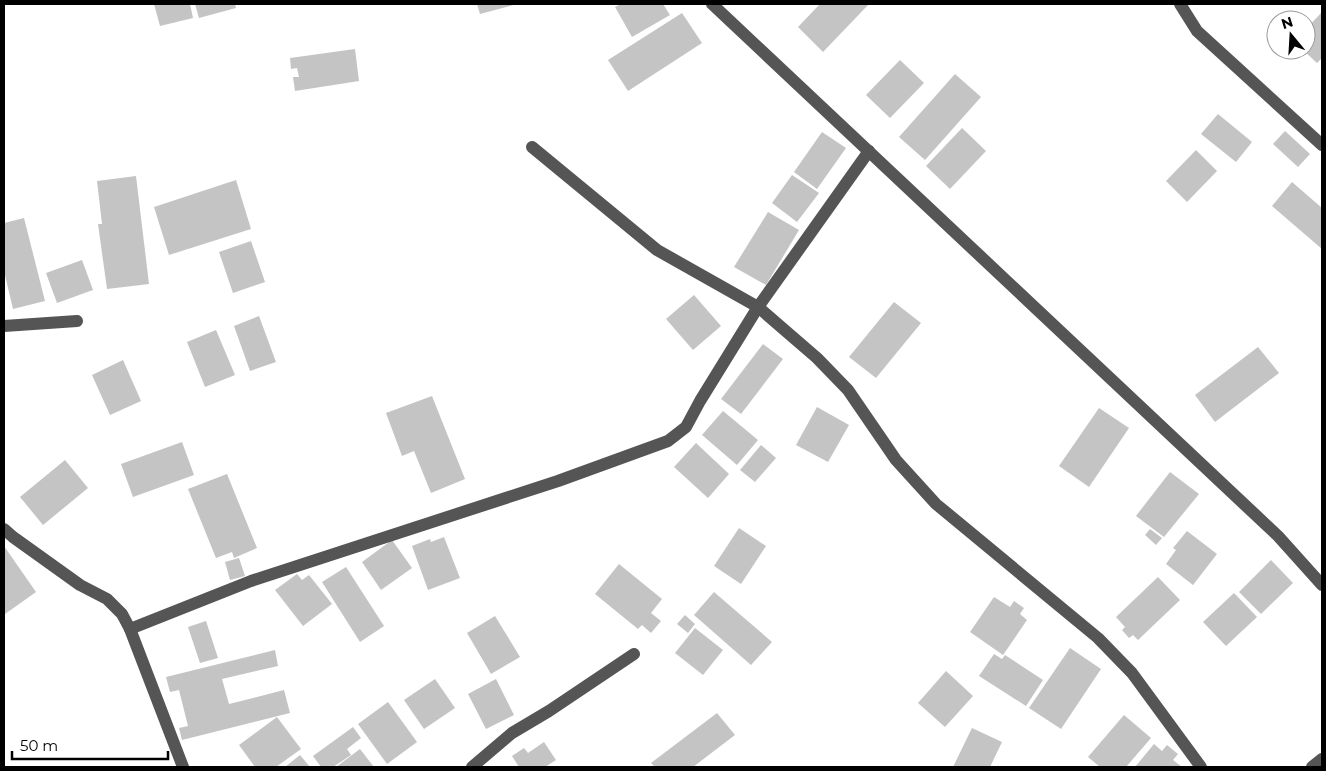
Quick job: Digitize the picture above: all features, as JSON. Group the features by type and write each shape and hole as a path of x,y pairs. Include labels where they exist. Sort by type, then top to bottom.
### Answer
{"street":[{"path":"712,4 1278,536 1322,586"},
{"path":"1180,4 1197,32 1322,145"},
{"path":"532,147 656,250 758,307 817,358 848,390 896,460 936,504 1098,638 1132,673 1201,767"},
{"path":"130,629 251,581 558,481 668,441 686,428 700,401 758,307 869,150"},
{"path":"4,326 78,321"},
{"path":"4,529 80,585 107,599 122,614 130,629 183,767"},
{"path":"472,767 512,733 549,711 634,654"},
{"path":"1312,767 1322,759"}],"building":[{"path":"154,4 190,4 193,18 160,26"},
{"path":"195,4 235,4 236,8 199,18"},
{"path":"477,4 517,4 480,14"},
{"path":"621,4 663,4 670,15 632,37 615,7"},
{"path":"820,4 869,4 823,52 798,27"},
{"path":"1322,12 1322,58 1317,63 1314,60 1316,60 1316,18"},
{"path":"682,13 702,43 628,91 608,60"},
{"path":"355,49 359,81 295,91 293,77 299,77 297,68 291,69 290,58"},
{"path":"900,60 924,83 890,118 866,95"},
{"path":"955,74 981,97 925,160 899,137"},
{"path":"1218,114 1252,142 1236,162 1201,134"},
{"path":"962,128 986,151 950,189 926,166"},
{"path":"1285,131 1310,154 1298,167 1273,144"},
{"path":"822,132 846,148 817,189 794,172"},
{"path":"1196,150 1217,171 1187,202 1166,181"},
{"path":"792,175 819,193 797,222 772,203"},
{"path":"136,176 149,284 107,289 98,224 102,224 97,181"},
{"path":"236,180 251,229 169,255 154,207"},
{"path":"1292,182 1322,208 1322,249 1272,206"},
{"path":"768,212 799,230 766,285 734,267"},
{"path":"24,218 45,301 13,309 4,271 4,223"},
{"path":"251,241 265,282 233,293 219,252"},
{"path":"82,260 93,290 57,303 46,273"},
{"path":"694,295 721,326 693,350 666,319"},
{"path":"894,302 921,323 876,378 849,357"},
{"path":"259,316 276,362 250,371 234,326"},
{"path":"216,330 235,375 205,387 187,342"},
{"path":"763,344 783,359 741,414 721,399"},
{"path":"1258,347 1279,373 1215,422 1195,395"},
{"path":"123,360 141,401 110,415 92,375"},
{"path":"432,396 465,479 431,493 414,451 402,456 386,413"},
{"path":"817,407 849,425 828,462 796,445"},
{"path":"1099,408 1129,428 1089,487 1059,466"},
{"path":"723,411 758,440 737,465 702,435"},
{"path":"182,442 194,475 133,497 121,464"},
{"path":"696,443 729,474 708,498 674,467"},
{"path":"761,445 776,458 755,482 740,470"},
{"path":"65,460 88,488 43,525 20,497"},
{"path":"1170,472 1199,494 1164,537 1136,516"},
{"path":"227,474 257,548 234,558 232,552 216,558 188,489"},
{"path":"739,528 766,546 741,584 714,566"},
{"path":"1150,529 1162,538 1156,545 1145,535"},
{"path":"1187,531 1217,554 1193,585 1166,564 1176,550 1173,548"},
{"path":"444,537 460,578 428,590 412,546 430,539 431,542"},
{"path":"392,540 412,568 381,590 362,562"},
{"path":"4,546 36,592 5,614 4,612"},
{"path":"239,558 245,576 230,580 225,562"},
{"path":"1271,560 1293,583 1261,614 1239,592"},
{"path":"619,564 662,599 651,613 661,621 651,633 642,625 638,629 595,594"},
{"path":"346,567 384,626 360,642 322,582"},
{"path":"297,574 302,580 309,575 332,604 303,626 275,590"},
{"path":"1158,577 1180,600 1138,640 1133,635 1129,638 1122,630 1125,627 1116,617"},
{"path":"714,592 772,642 751,665 694,615"},
{"path":"1234,593 1257,617 1226,646 1203,622"},
{"path":"994,597 1010,607 1014,601 1024,608 1020,614 1027,620 1003,655 970,632"},
{"path":"685,615 695,624 688,633 677,624"},
{"path":"495,616 520,657 491,674 467,633"},
{"path":"206,621 218,658 200,663 188,627"},
{"path":"695,628 723,650 703,675 675,653"},
{"path":"1070,648 1101,669 1061,729 1029,708"},
{"path":"275,650 278,666 222,679 229,704 284,690 290,713 182,740 179,728 188,726 179,690 170,692 166,677"},
{"path":"994,654 1002,659 1005,655 1043,680 1026,706 979,676"},
{"path":"946,671 973,696 945,727 918,703"},
{"path":"435,679 455,708 424,729 404,700"},
{"path":"496,679 514,715 486,729 468,694"},
{"path":"388,702 417,742 387,764 358,724"},
{"path":"717,713 735,735 693,767 655,767 651,763"},
{"path":"1124,715 1151,738 1126,767 1100,767 1088,757"},
{"path":"277,717 301,749 276,767 255,767 239,745"},
{"path":"353,727 361,738 347,749 351,755 333,767 321,767 313,756"},
{"path":"972,728 1002,742 990,767 953,767"},
{"path":"544,742 556,760 545,767 519,767 512,756 524,748 528,753"},
{"path":"1154,744 1162,751 1167,745 1178,754 1173,760 1182,767 1135,767"},
{"path":"360,749 374,767 336,767"},
{"path":"300,755 310,767 285,767"}]}
